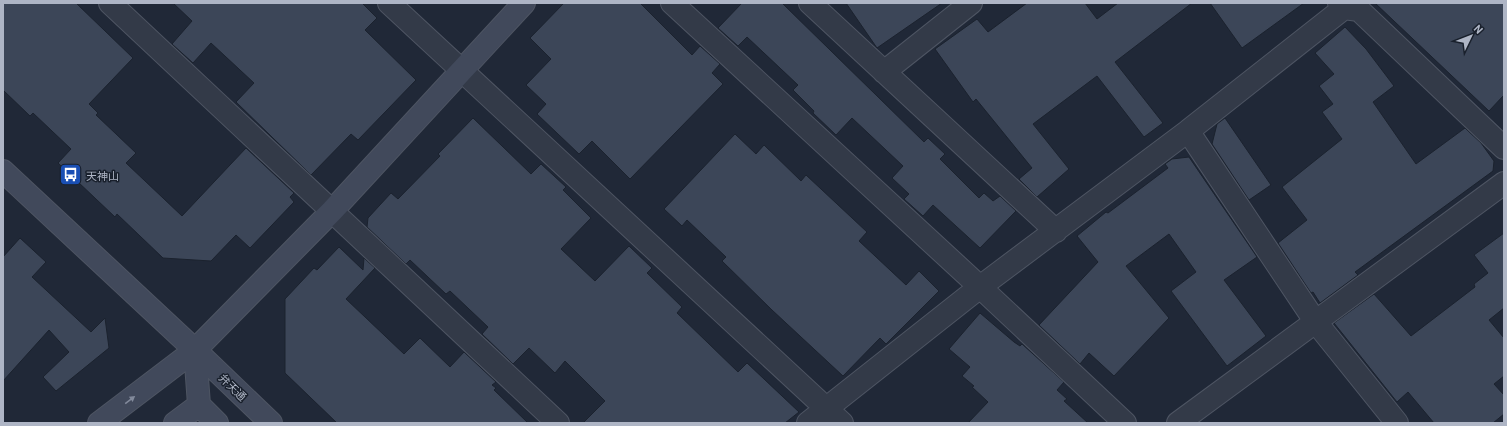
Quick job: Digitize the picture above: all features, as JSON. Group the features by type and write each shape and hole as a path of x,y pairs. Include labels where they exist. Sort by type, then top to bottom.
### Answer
{"street":[{"path":"110,3 558,423"},
{"path":"389,3 834,416"},
{"path":"99,423 195,350 332,211 524,3"},
{"path":"672,3 1126,423"},
{"path":"810,3 1056,231"},
{"path":"884,72 971,3"},
{"path":"808,423 834,416 980,287 1352,6 1504,148"},
{"path":"1188,131 1314,321 1397,423"},
{"name":"弁天通","path":"3,171 271,423"},
{"path":"1178,423 1314,321 1504,183"},
{"path":"195,350 199,405 217,423"},
{"path":"175,423 199,405"}],"building":[{"path":"3,3 76,3 133,58 89,104 98,113 96,115 136,153 126,163 182,216 246,148 294,193 290,197 294,202 250,248 236,235 211,261 163,258 117,214 115,217 58,163 71,149 33,113 30,116 3,90"},
{"path":"173,3 362,3 377,18 365,30 416,80 358,140 351,134 311,175 236,102 254,83 211,43 193,63 172,44 192,21"},
{"path":"564,3 640,3 692,55 700,46 720,64 712,73 723,84 630,179 592,141 579,154 537,114 546,104 526,85 551,59 530,38"},
{"path":"742,3 782,3 924,142 928,138 945,154 940,159 979,198 984,193 993,201 1000,196 1016,211 980,248 933,205 923,216 904,199 909,194 892,178 903,166 852,118 836,135 813,113 814,111 793,90 798,85 747,37 738,46 718,28"},
{"path":"846,3 942,3 877,48"},
{"path":"1027,3 1085,3 1097,19 1118,3 1192,3 1115,62 1163,123 1144,137 1097,76 1033,124 1069,169 1037,197 1019,179 1032,168 976,99 973,102 935,49 977,19 988,32"},
{"path":"1210,3 1304,3 1242,48"},
{"path":"1375,3 1504,3 1504,95 1489,111"},
{"path":"1345,27 1366,49 1394,86 1373,102 1416,164 1465,128 1481,143 1494,161 1493,171 1355,272 1358,275 1320,303 1313,292 1311,293 1278,243 1307,220 1282,187 1342,139 1322,112 1333,104 1319,86 1334,74 1315,53"},
{"path":"473,118 531,174 541,164 566,187 563,190 591,218 561,249 595,281 629,246 652,268 647,273 682,307 677,313 738,372 747,363 799,412 785,423 583,423 605,401 565,361 555,373 529,348 513,364 482,334 488,327 450,291 446,294 410,260 406,264 367,227 368,218 391,193 398,199 440,156 438,154"},
{"path":"1225,118 1271,185 1249,200 1212,144 1217,124"},
{"path":"735,134 756,154 764,145 801,181 806,175 867,232 859,241 906,285 919,271 939,291 886,344 880,338 843,376 722,261 726,257 687,220 682,226 664,209"},
{"path":"1189,157 1257,257 1224,280 1266,336 1227,366 1171,291 1196,272 1169,234 1126,266 1169,318 1114,376 1089,353 1080,364 1039,325 1098,262 1077,236 1106,212 1108,213 1168,168 1165,164 1172,159"},
{"path":"1504,233 1504,308 1489,320 1504,338 1504,376 1494,384 1504,395 1504,414 1493,423 1434,423 1408,392 1397,402 1334,323 1374,294 1411,336 1475,287 1474,284 1488,273 1474,255"},
{"path":"20,238 46,262 32,277 91,332 105,318 109,348 56,391 43,377 69,352 49,330 3,381 3,257"},
{"path":"339,247 363,270 364,258 375,268 346,299 404,354 420,338 450,367 464,352 496,382 492,385 496,388 494,390 528,423 337,423 285,373 285,299 314,268 317,270"},
{"path":"980,313 1014,342 1020,346 1022,344 1064,382 1057,390 1067,399 1064,401 1088,423 968,423 988,402 972,387 974,386 962,376 970,367 949,349"}],"place":[{"name":"天神山","path":"71,175"}]}
